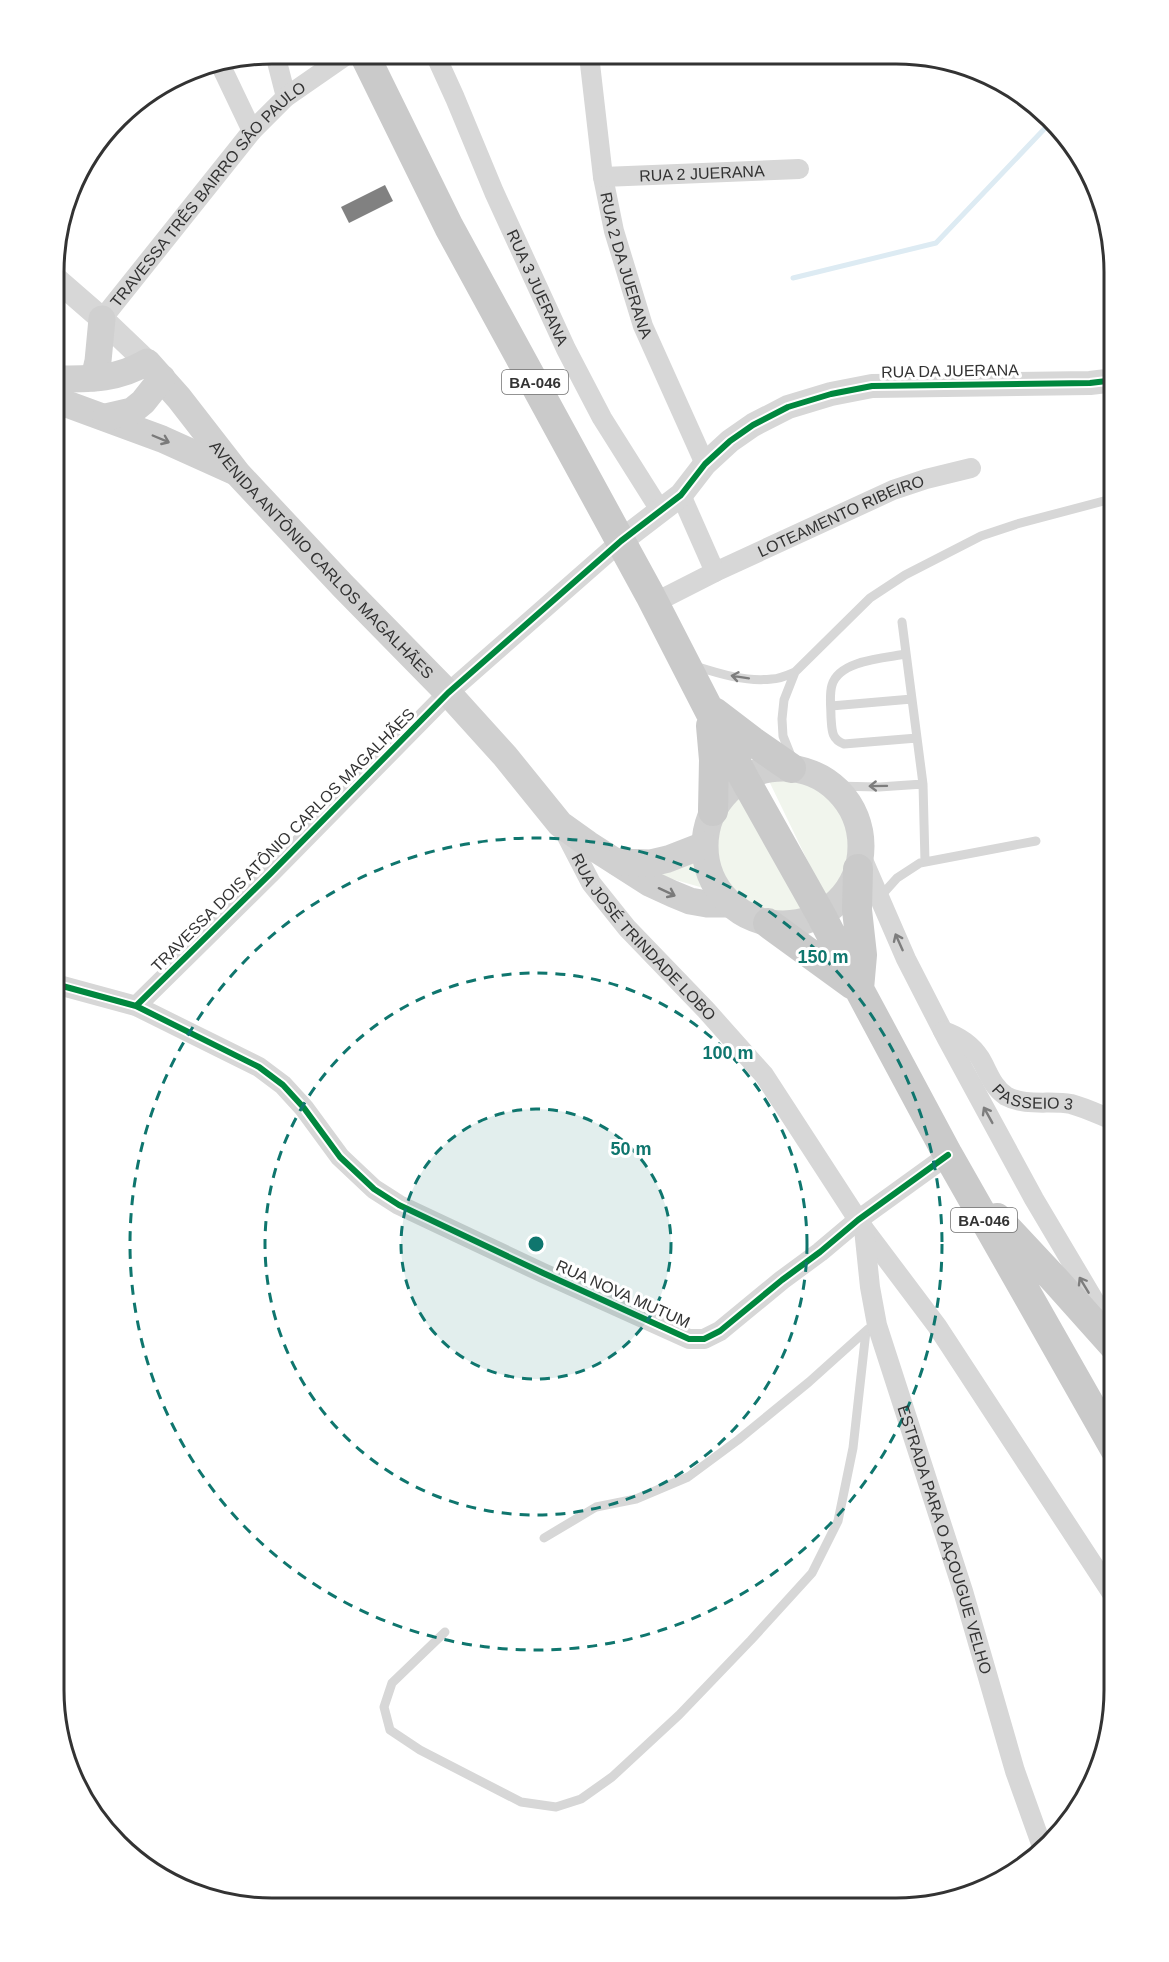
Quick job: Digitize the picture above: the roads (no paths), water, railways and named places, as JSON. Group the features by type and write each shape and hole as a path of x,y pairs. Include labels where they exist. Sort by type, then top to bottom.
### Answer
{"main road":[{"name":"BA-046","path":"369,64 449,228 621,541 744,778 821,915 858,989 963,1183 1104,1430"},
{"path":"94,378 102,319"},
{"path":"64,379 94,378 131,371 154,370 143,402 132,411 106,417"},
{"name":"AVENIDA ANTÔNIO CARLOS MAGALHÃES","path":"154,370 238,474 448,693 505,756 560,824 649,883 690,901 730,904"},
{"path":"64,403 162,439 238,474"},
{"path":"708,708 795,769"},
{"path":"708,708 714,760 713,811"},
{"path":"767,769 795,769 814,774 833,786 848,803 858,824 861,846 857,910 862,955 858,989 768,923 748,916 730,904 716,887 707,867 704,845 709,818 723,795 744,778 767,769"},
{"path":"617,862 659,861 704,845"},
{"path":"768,923 795,923 821,915 837,903 850,887 859,861"},
{"path":"963,1183 1104,1335"}],"street":[{"path":"278,64 286,97"},
{"name":"TRAVESSA TRÊS BAIRRO SÂO PAULO","path":"102,319 252,131 286,97 334,64"},
{"name":"RUA 3 JUERANA","path":"440,64 494,192 566,349 603,418 660,510"},
{"name":"RUA 2 DA JUERANA","path":"590,64 603,177 614,231 643,326 705,464"},
{"path":"223,71 252,131"},
{"name":"RUA 2 JUERANA","path":"603,177 799,169"},
{"name":"AVENIDA ANTÔNIO CARLOS MAGALHÃES","path":"64,286 154,370"},
{"name":"RUA DA JUERANA","path":"621,541 681,495 705,464 730,441 753,425 788,407 831,394 872,386 1105,381"},
{"name":"LOTEAMENTO RIBEIRO","path":"715,572 893,490 926,478 971,468"},
{"path":"654,603 715,572 681,495"},
{"name":"TRAVESSA DOIS ATÔNIO CARLOS MAGALHÃES","path":"136,1006 448,693 621,541"},
{"name":"RUA JOSÉ TRINDADE LOBO","path":"560,824 591,883 627,928 706,1010 764,1075 861,1224 937,1326 1104,1583"},
{"path":"859,861 879,897 906,960 943,1031 1034,1199 1104,1317"},
{"name":"RUA NOVA MUTUM","path":"64,986 136,1006 259,1067 283,1085 304,1108 340,1157 374,1189 399,1204 689,1339 704,1339 720,1331 948,1155"},
{"name":"PASSEIO 3","path":"943,1031 967,1043 979,1056 992,1082 1000,1092 1010,1098 1069,1104 1104,1116"},
{"name":"ESTRADA PARA O AÇOUGUE VELHO","path":"861,1224 870,1287 871,1326 963,1591 1015,1772 1040,1841"}],"lane":[{"path":"795,769 783,736 782,718 784,700 795,672 870,598 905,575 981,536 1105,501"},
{"path":"902,622 923,784 925,862"},
{"path":"906,654 860,662 848,667 834,680 830,695 832,735 836,741 844,744 917,738"},
{"path":"686,663 717,674 747,679 774,679 795,672"},
{"path":"831,706 912,699"},
{"path":"833,786 879,787 923,784"},
{"path":"879,897 897,878 920,863 1036,842"},
{"path":"544,1538 596,1507 636,1499 687,1477 738,1440 809,1382 871,1326"},
{"path":"445,1632 392,1683 384,1707 390,1730 420,1750 521,1802 556,1807 581,1799 612,1778 679,1715 752,1640 812,1573 838,1521 853,1448 871,1326"}],"waterway":[{"path":"793,278 936,243 1046,127"}]}
